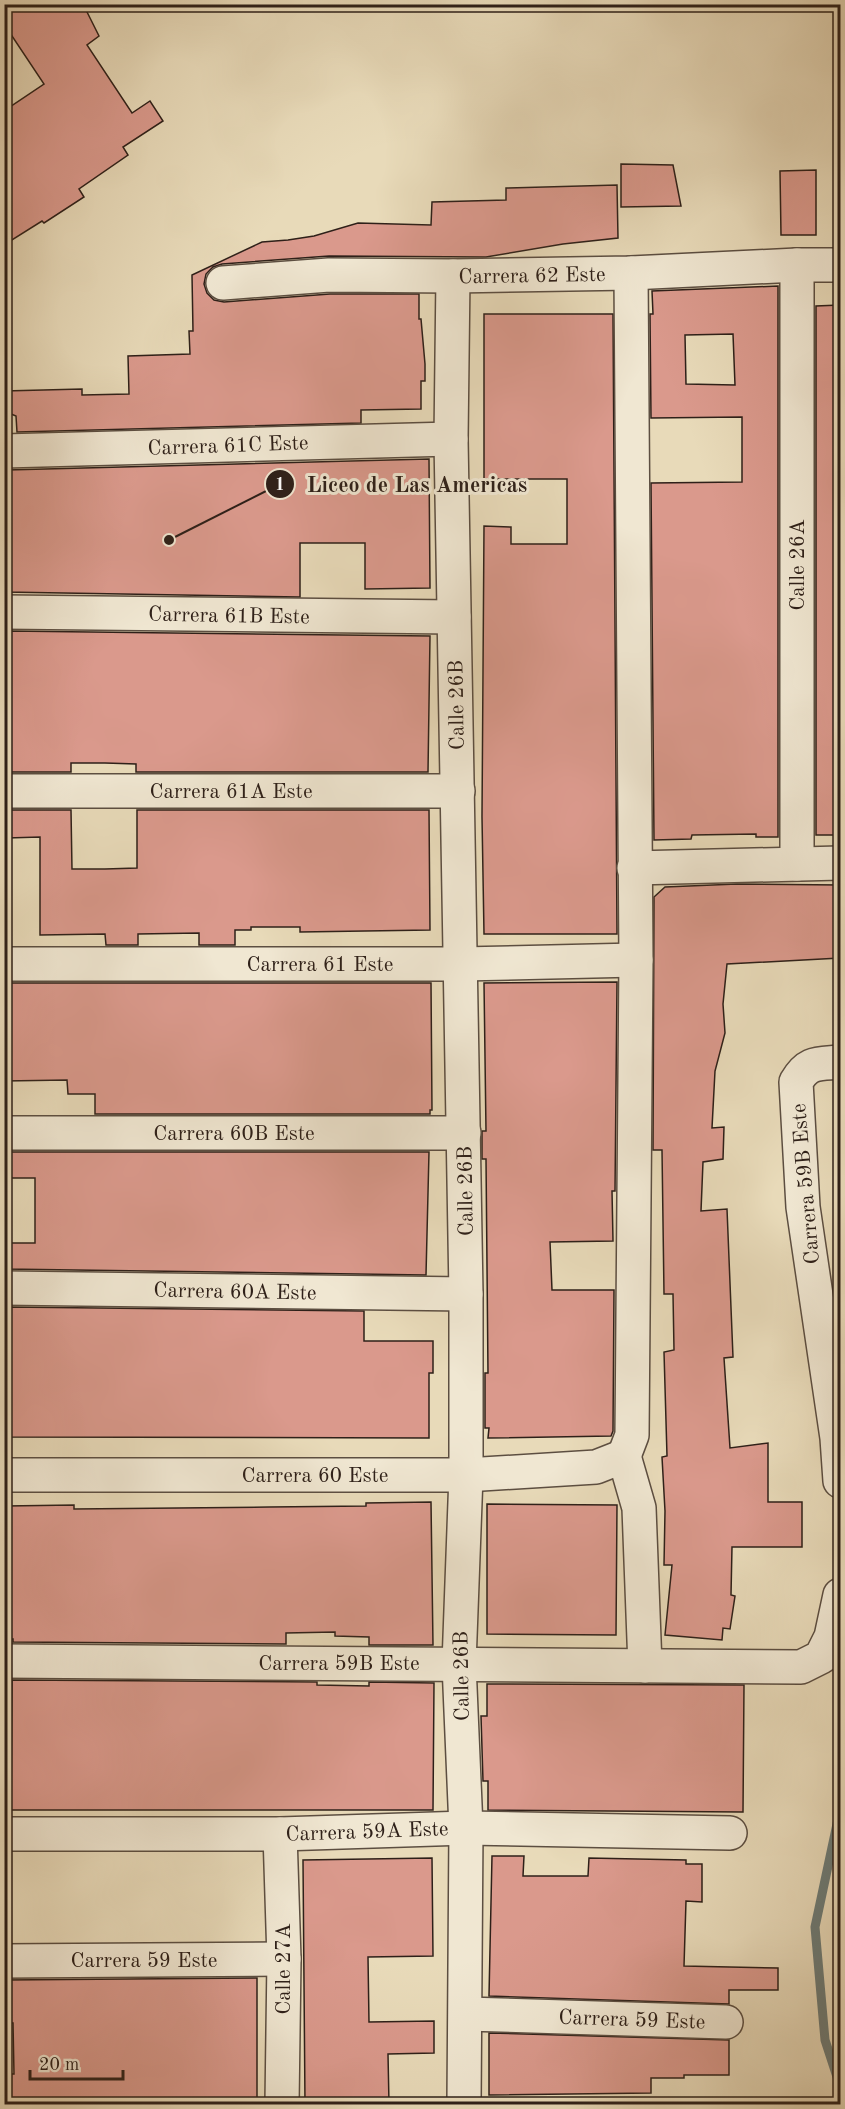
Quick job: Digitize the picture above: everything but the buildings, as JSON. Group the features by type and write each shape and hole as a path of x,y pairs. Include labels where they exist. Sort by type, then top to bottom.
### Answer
{"street":[{"name":"Calle 26A","path":"796,864 797,265"},
{"name":"Carrera 62 Este","path":"224,283 330,275 453,276 631,273 840,265"},
{"path":"631,273 636,960 632,1435 624,1456 639,1508 645,1666"},
{"name":"Calle 26B","path":"453,276 451,439 453,617 466,1294 466,1475 459,1664 466,1828 464,2104"},
{"name":"Carrera 61C Este","path":"4,451 451,439"},
{"name":"Carrera 61B Este","path":"4,612 453,617"},
{"name":"Carrera 61A Este","path":"4,791 458,791"},
{"path":"634,868 840,863"},
{"name":"Carrera 61 Este","path":"4,963 460,964 636,960"},
{"name":"Carrera 59B Este","path":"840,1062 816,1064 803,1070 796,1082 803,1208 837,1438 840,1481"},
{"name":"Carrera 60B Este","path":"4,1133 464,1133"},
{"name":"Carrera 60A Este","path":"4,1288 466,1294"},
{"name":"Carrera 60 Este","path":"4,1475 466,1475 596,1467 624,1456"},
{"name":"Carrera 59B Este","path":"4,1661 801,1667 821,1657 831,1637 840,1595"},
{"name":"Carrera 59A Este","path":"4,1834 280,1834 466,1828 730,1833"},
{"name":"Calle 27A","path":"280,1834 284,1959 282,2104"},
{"name":"Carrera 59 Este","path":"4,1961 284,1959"},
{"name":"Carrera 59 Este","path":"466,2014 726,2022"}],"waterway":[{"path":"840,1810 815,1927 825,2040 840,2086"}],"place":[{"name":"Liceo de Las Americas","path":"169,540"}]}
